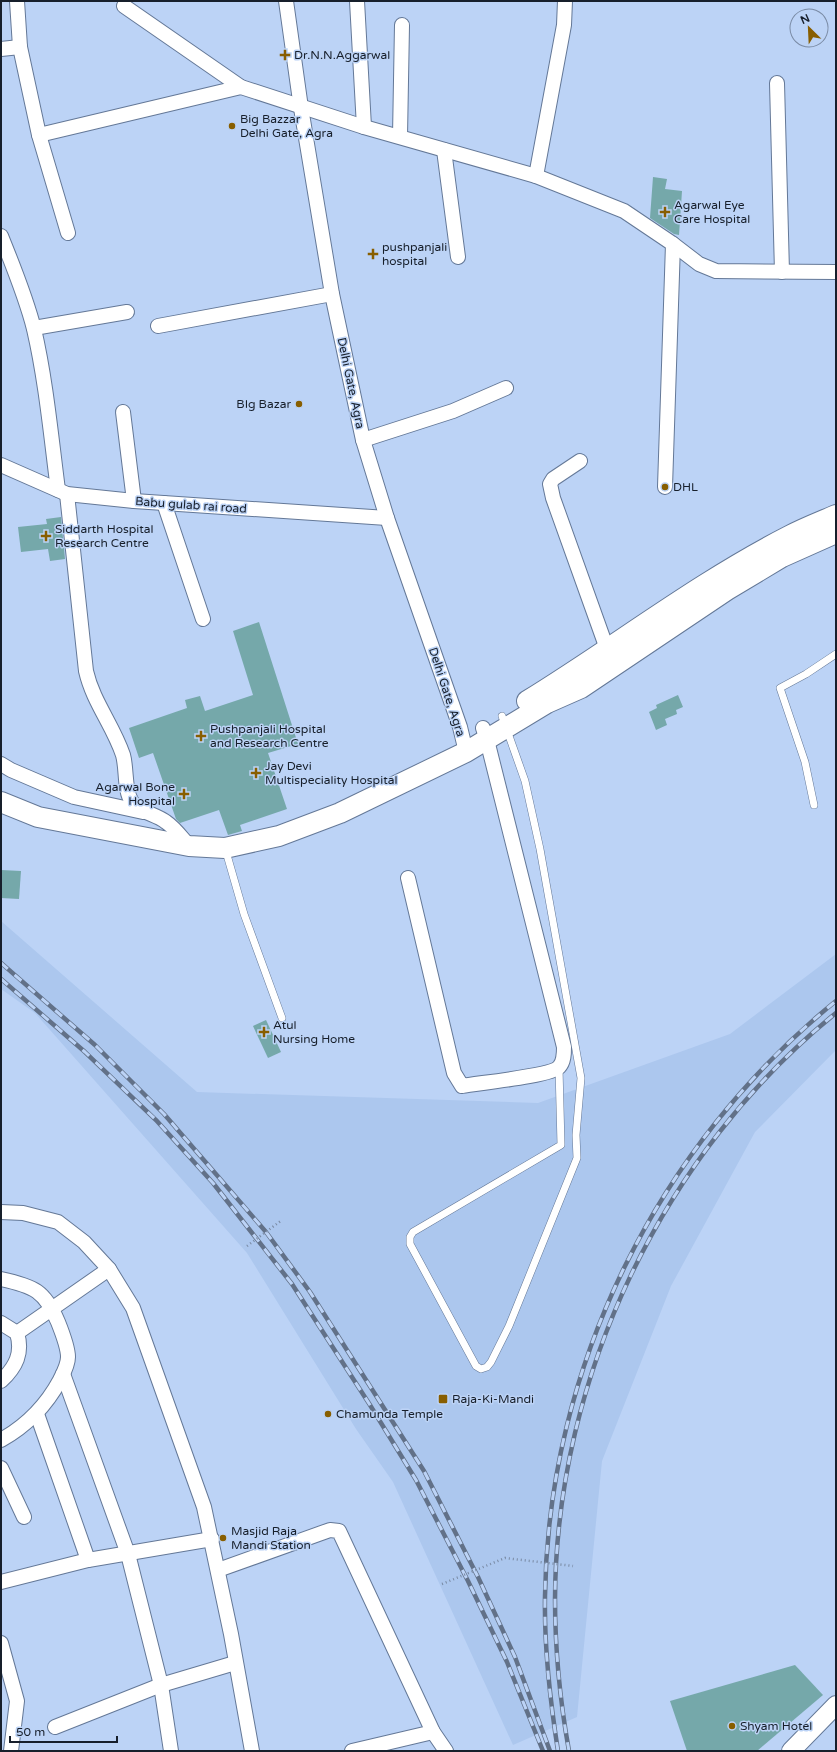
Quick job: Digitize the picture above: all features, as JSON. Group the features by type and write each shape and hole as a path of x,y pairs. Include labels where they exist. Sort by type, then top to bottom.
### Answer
{"main road":[{"path":"1,802 38,817 189,846 225,848 279,836 340,813 460,750 505,722 568,676 611,657 672,616 732,567 790,535 836,515"},
{"path":"672,616 727,590 782,557 836,533"}],"street":[{"path":"17,1 20,47 39,135 68,233"},
{"name":"Delhi Gate, Agra","path":"286,1 301,108 332,294 363,440 387,518 421,614 460,750"},
{"path":"357,1 364,126"},
{"path":"536,176 564,25 565,1"},
{"path":"124,6 241,87 301,108 536,176 624,211 673,244 699,264 716,271 836,272"},
{"path":"400,136 402,25"},
{"path":"1,49 20,47"},
{"path":"777,83 782,272"},
{"path":"39,135 241,87"},
{"path":"444,150 458,257"},
{"path":"1,236 15,270 34,328 62,492 88,682 122,754 126,769 128,794 133,803 167,823 189,846"},
{"path":"665,487 673,244"},
{"path":"158,326 332,294"},
{"path":"34,328 127,312"},
{"path":"363,440 453,411 506,388"},
{"path":"123,412 134,501"},
{"path":"580,461 553,479 550,484 553,498 611,657"},
{"name":"Babu gulab rai road","path":"1,465 62,492 134,501 387,518"},
{"path":"164,503 203,619"},
{"path":"408,878 454,1073 459,1083 462,1086 538,1074 559,1068 563,1060 564,1047 485,734"},
{"path":"1,764 11,770 74,797 146,812"},
{"path":"1,1212 23,1213 58,1222 84,1242 109,1269 133,1308 204,1507 212,1539 252,1751"},
{"path":"17,1333 109,1269"},
{"path":"1,1279 32,1288 47,1300 61,1328 68,1356 63,1374 51,1396 37,1414 14,1433 1,1440"},
{"path":"1,1323 17,1333 20,1343 20,1354 8,1374 1,1381"},
{"path":"63,1374 128,1554 161,1685 171,1751"},
{"path":"37,1414 88,1560"},
{"path":"1,1468 24,1517"},
{"path":"218,1570 330,1530 339,1531 434,1732 446,1751"},
{"path":"1,1582 88,1560 212,1539"},
{"path":"1,1643 17,1701 11,1751"},
{"path":"55,1727 161,1685 235,1663"},
{"path":"791,1751 836,1705"},
{"path":"352,1751 434,1732"}],"lane":[{"path":"814,805 805,762 780,688 806,674 836,654"},
{"path":"505,722 525,781 530,804 581,1078 576,1135 577,1158 508,1326 491,1362 487,1367 481,1369 476,1366 472,1359 410,1244 410,1237 413,1232 560,1145 559,1068"},
{"path":"225,848 244,914 282,1018"}],"path":[{"path":"247,1246 282,1220"},
{"path":"442,1584 505,1558 573,1566"}],"shaded area":[{"path":"1,921 197,1092 538,1103 730,1034 836,954 836,1050 755,1132 671,1286 602,1461 577,1717 513,1745 393,1482 356,1429 247,1253 35,1013 1,989"}],"building":[{"path":"653,177 667,179 665,189 682,191 679,235 674,234 650,218"},
{"path":"61,517 65,559 50,561 48,549 21,552 18,527 47,524 46,519"},
{"path":"259,622 298,744 268,753 287,809 240,825 242,831 228,835 219,810 180,823 176,819 153,753 139,758 129,728 187,708 185,700 200,696 205,711 253,695 233,631"},
{"path":"678,695 683,707 676,710 677,714 665,719 667,725 656,730 649,712 657,708 656,705"},
{"path":"1,870 21,871 19,899 1,898"},
{"path":"266,1020 281,1052 268,1058 253,1026"},
{"name":"Shyam Hotel","path":"795,1665 823,1695 757,1751 687,1751 670,1701"}],"railway":[{"path":"1,963 95,1045 164,1114 266,1232 310,1292 424,1471 478,1577 515,1657 550,1751"},
{"path":"1,979 85,1052 156,1120 213,1183 292,1284 370,1405 416,1480 468,1581 507,1662 543,1751"},
{"path":"558,1751 550,1693 545,1635 545,1596 551,1510 567,1426 591,1345 625,1266 666,1192 716,1122 773,1058 836,1001"},
{"path":"569,1751 563,1713 556,1637 555,1599 560,1516 575,1433 599,1353 631,1275 671,1201 719,1132 774,1069 836,1013"}],"place":[{"name":"Dr.N.N.Aggarwal","path":"285,55"},
{"name":"Big Bazzar Delhi Gate, Agra","path":"232,126"},
{"name":"Agarwal Eye Care Hospital","path":"665,212"},
{"name":"pushpanjali hospital","path":"373,254"},
{"name":"BIg Bazar","path":"299,404"},
{"name":"DHL","path":"665,487"},
{"name":"Siddarth Hospital Research Centre","path":"46,536"},
{"name":"Pushpanjali Hospital and Research Centre","path":"201,736"},
{"name":"Jay Devi Multispeciality Hospital","path":"256,773"},
{"name":"Agarwal Bone Hospital","path":"184,794"},
{"name":"Atul Nursing Home","path":"264,1032"},
{"name":"Raja-Ki-Mandi","path":"443,1399"},
{"name":"Chamunda Temple","path":"328,1414"},
{"name":"Masjid Raja Mandi Station","path":"223,1538"},
{"name":"Shyam Hotel","path":"732,1726"}]}
